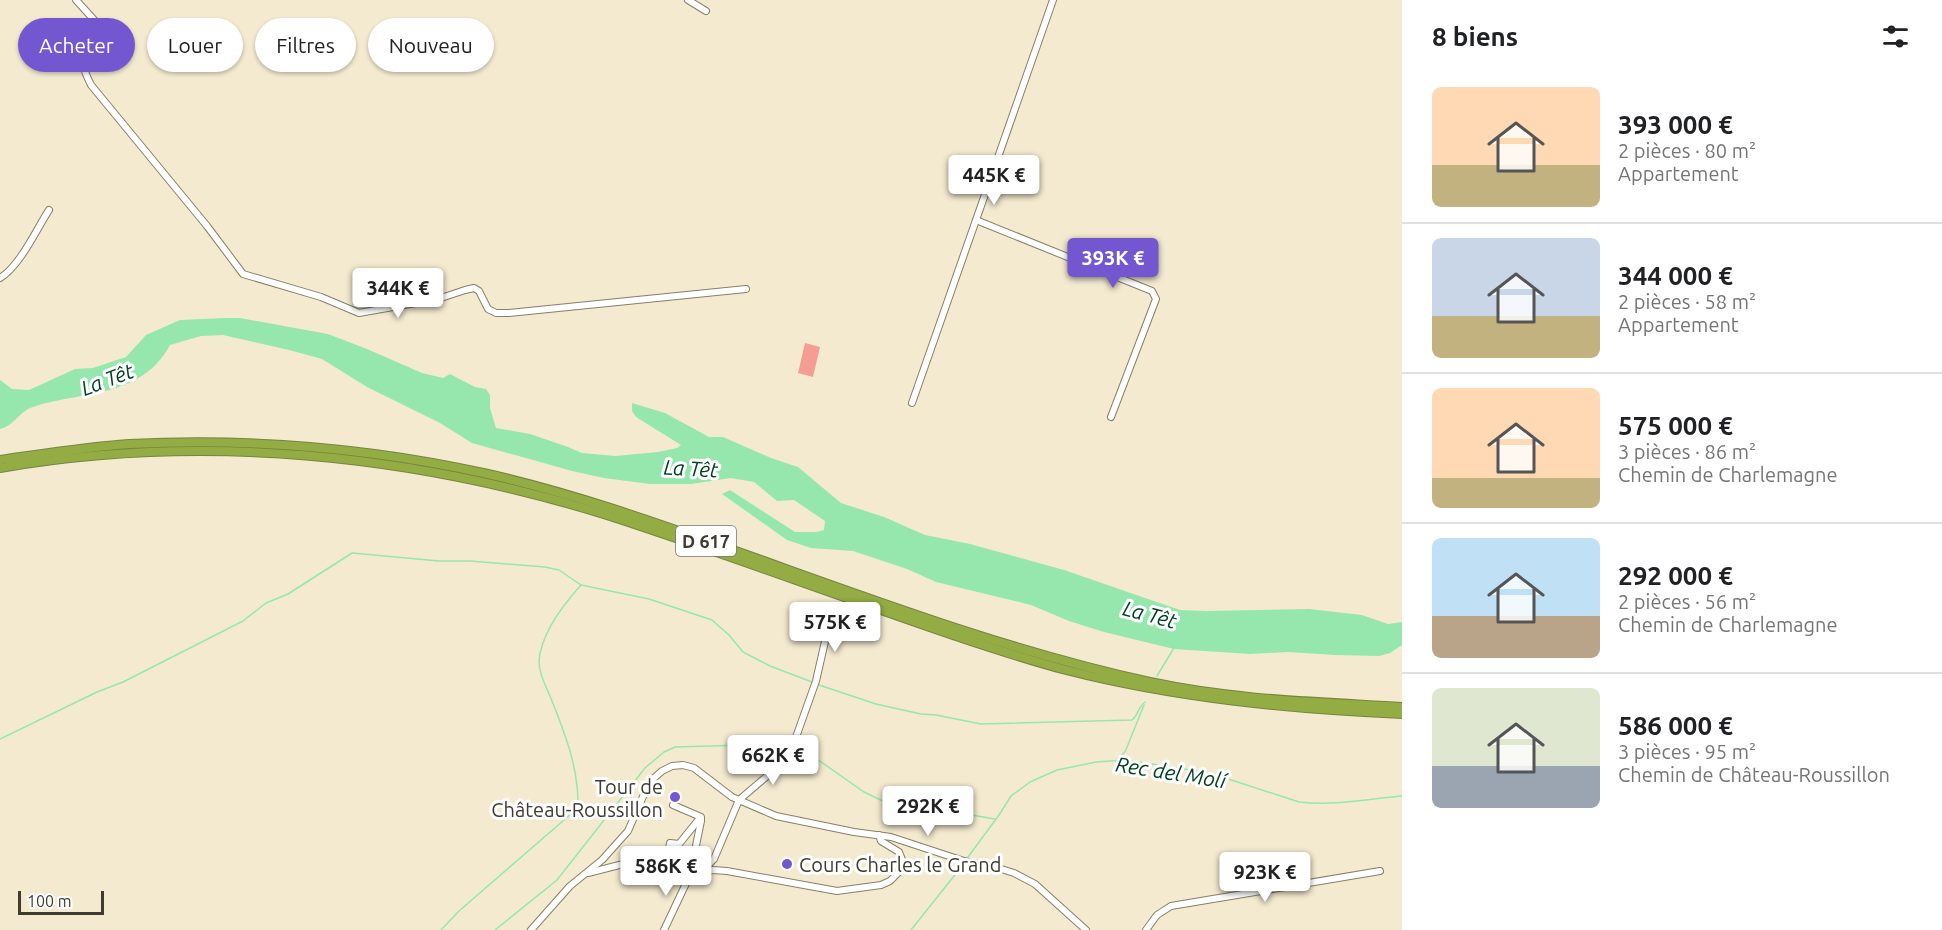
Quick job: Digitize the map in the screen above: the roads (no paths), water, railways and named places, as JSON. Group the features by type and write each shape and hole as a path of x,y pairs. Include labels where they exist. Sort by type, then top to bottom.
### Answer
{"highway":[{"name":"D 617","path":"0,460 127,444 232,443 318,447 436,464 520,482 602,506 893,607 1042,655 1108,672 1183,688 1264,698 1402,707"},
{"name":"D 617","path":"0,468 120,454 212,451 301,455 430,471 512,489 609,516 982,645 1076,672 1155,689 1224,700 1402,714"}],"street":[{"path":"76,0 99,28 84,48 83,66 91,85 207,226 243,274 321,297 359,313 438,299 474,288 479,291 488,309 496,313 746,289"},
{"path":"688,0 706,11"},
{"path":"912,403 1053,0"},
{"path":"0,279 7,274 20,257 48,210"},
{"path":"976,220 1152,291 1156,299 1111,417"},
{"path":"690,875 707,866 714,859 739,800 780,765 791,752 814,686 831,615"},
{"path":"531,930 570,886 587,874 628,831 645,792 654,778 672,766 683,765 694,768 720,789 739,800 777,816 891,837 964,861 1014,873 1035,884 1086,930"},
{"path":"673,805 700,817"},
{"path":"665,868 670,843 679,844 700,817"},
{"path":"664,930 690,875 700,817"},
{"path":"690,875 713,870 727,871 837,891 881,885 891,881 903,862 900,852 880,841 879,835"},
{"path":"587,874 639,860 665,868 686,871 690,875"},
{"path":"1146,930 1157,915 1172,906 1380,871"}],"water":[{"name":"La Têt","path":"240,318 328,334 422,373 443,378 450,374 475,387 486,389 490,395 490,408 496,428 530,434 582,453 615,456 658,452 681,445 636,417 632,411 632,403 665,413 709,437 723,437 798,467 841,503 884,517 925,535 970,544 1064,570 1180,610 1309,609 1362,615 1388,624 1402,622 1402,645 1390,653 1379,656 1288,652 1250,654 1174,649 1104,632 1069,621 1031,605 936,582 907,569 853,551 811,548 787,540 722,494 730,490 795,532 824,530 825,521 794,500 777,501 754,482 731,478 691,484 650,484 572,471 472,443 440,423 367,387 322,359 223,335 201,336 170,345 157,363 142,376 126,384 30,408 8,426 0,429 0,380 12,389 29,390 75,369 93,368 126,357 146,335 180,320"}],"waterway":[{"path":"0,739 97,692 123,682 243,621 266,603 288,594 352,553 545,567 559,570 581,585 649,599 712,620 743,652 770,666 812,682"},
{"path":"441,930 459,911 578,808 571,753 542,676 539,661 548,630 560,610 581,585"},
{"path":"1157,676 1174,648"},
{"path":"816,684 876,704 981,724 1132,720 1145,702"},
{"path":"1117,759 1125,752 1144,705"},
{"name":"Rec del Molí","path":"495,930 557,880 645,768 664,752 675,747 746,745 786,751"},
{"name":"Rec del Molí","path":"794,753 814,757 864,792 891,805 914,811 948,811 995,819"},
{"name":"Rec del Molí","path":"968,857 1011,796 1030,782 1057,770 1096,762 1126,760 1210,773 1299,802 1338,803 1402,796"},
{"path":"911,930 962,866"}],"place":[{"name":"Tour de Château-Roussillon","path":"675,797"},
{"name":"Cours Charles le Grand","path":"787,864"}]}
